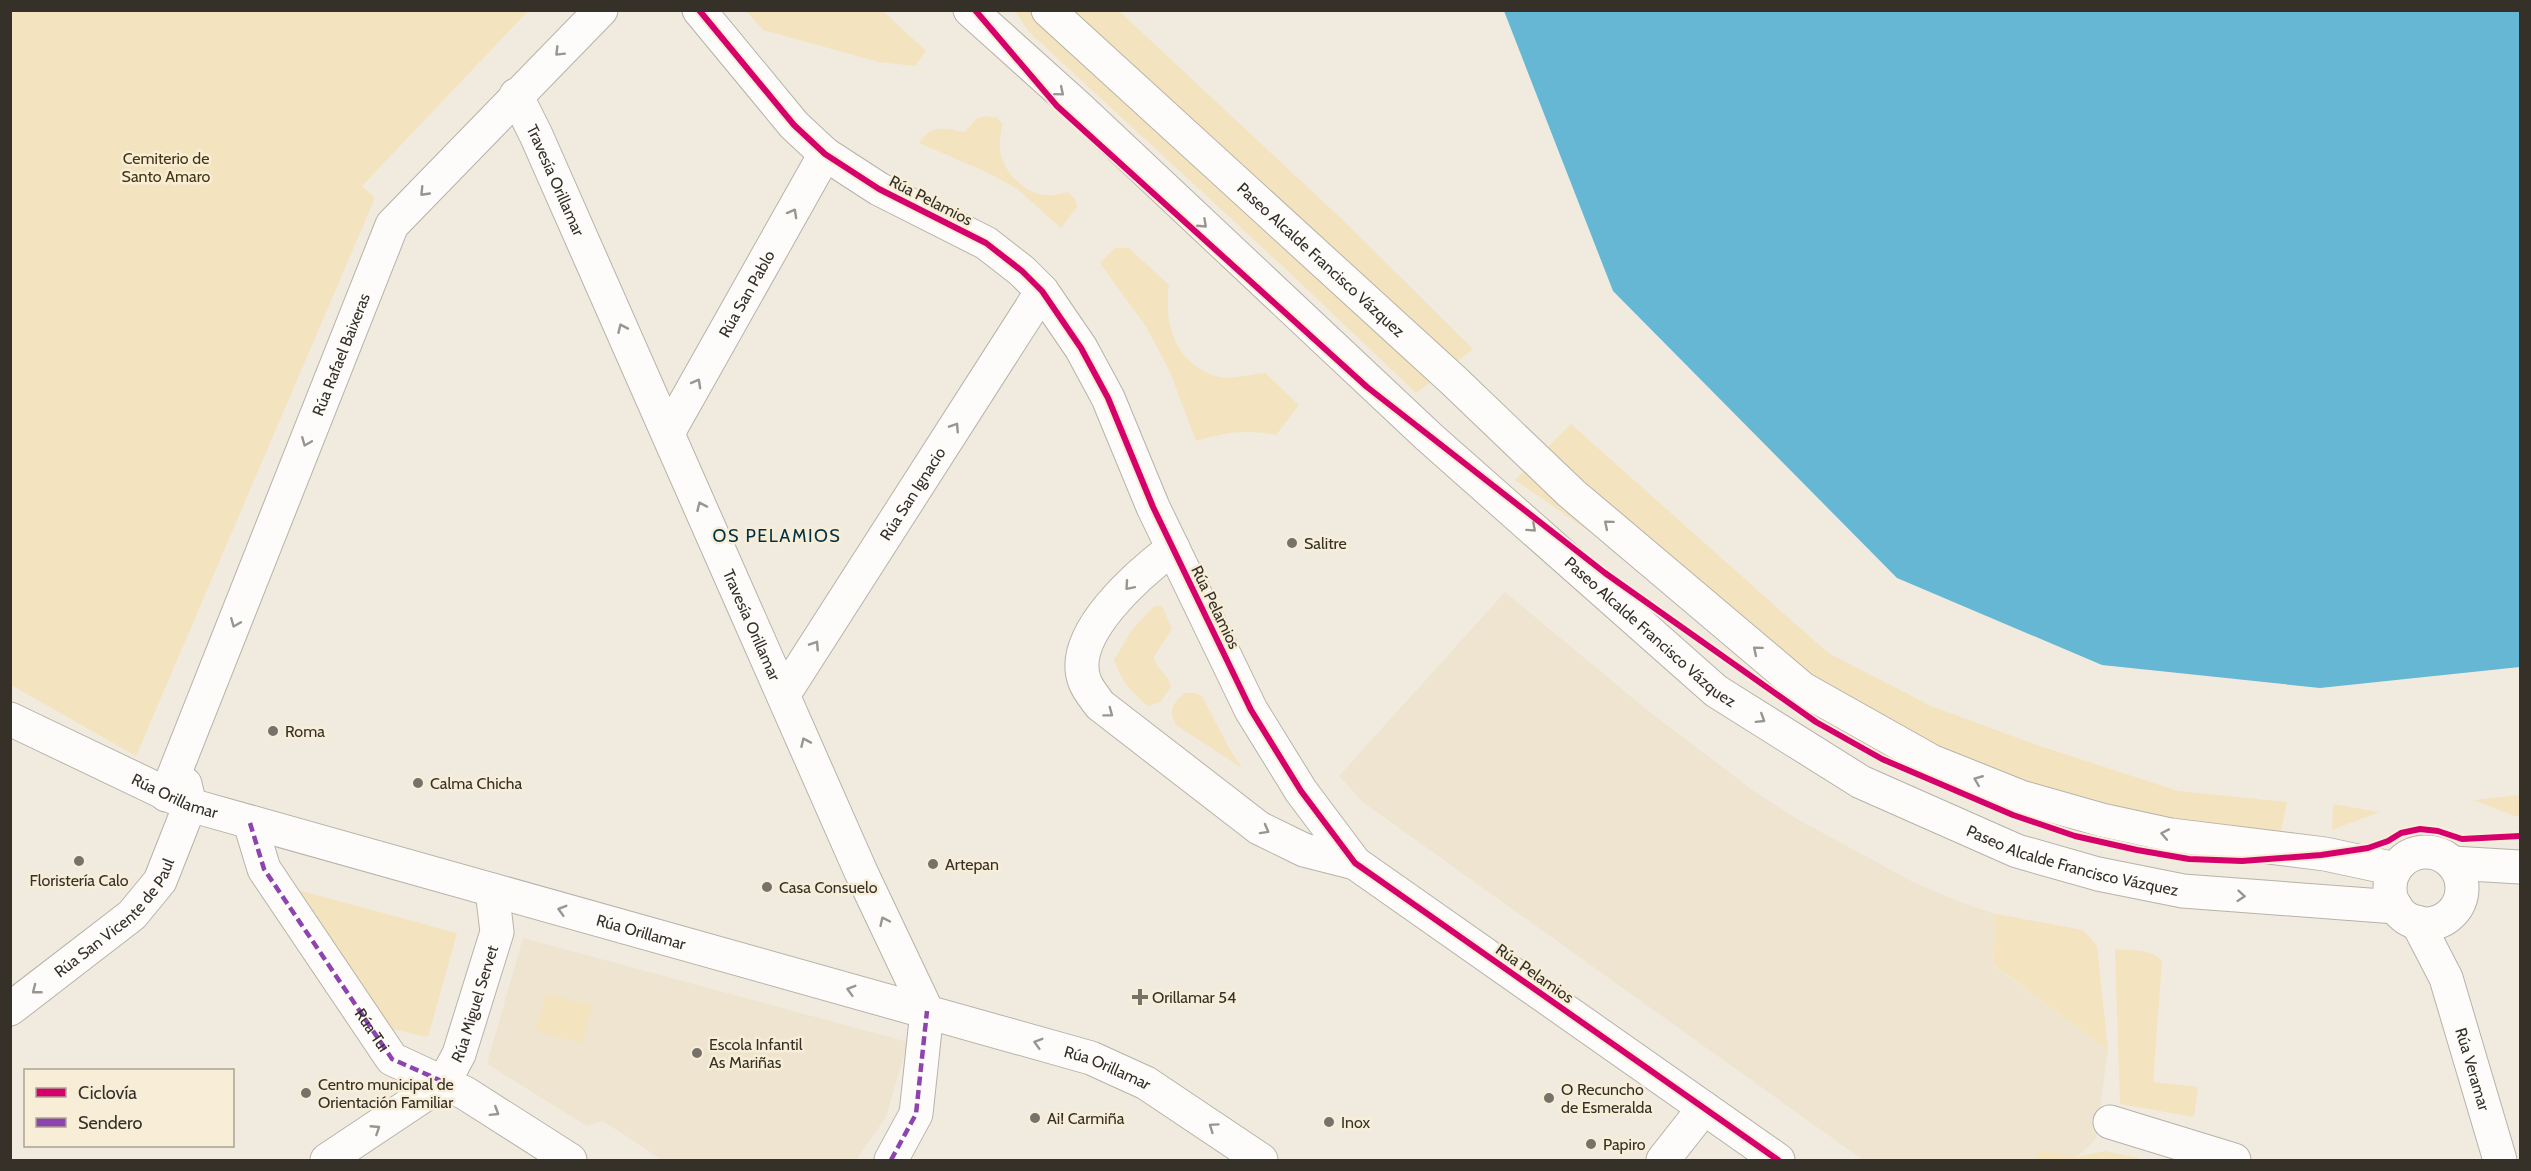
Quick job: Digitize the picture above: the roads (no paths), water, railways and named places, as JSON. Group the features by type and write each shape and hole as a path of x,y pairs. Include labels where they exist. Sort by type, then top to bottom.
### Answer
{"street":[{"name":"Rúa Rafael Baixeras","path":"178,800 179,762 392,225 600,10"},
{"name":"Rúa Pelamios","path":"699,10 794,125 825,154 879,189 986,243 1022,271 1042,291 1081,348 1108,398 1173,548 1251,710 1300,791 1354,863 1779,1161"},
{"name":"Paseo Alcalde Francisco Vázquez","path":"970,10 1079,108 1429,437 1716,691 1861,782 2017,851 2097,874 2183,891 2429,912 2520,875"},
{"name":"Paseo Alcalde Francisco Vázquez","path":"1048,10 1453,380 1571,493 1803,689 1931,761 2021,797 2102,820 2171,835 2325,854 2395,869"},
{"name":"Travesía Orillamar","path":"516,95 541,146 861,872 927,1011"},
{"name":"Rúa San Pablo","path":"668,434 825,154"},
{"name":"Rúa San Ignacio","path":"784,694 1042,291"},
{"name":"Rúa Pelamios","path":"1173,548 1143,570 1094,627 1085,648 1082,663 1084,681 1100,705 1259,828 1305,850 1354,863"},
{"name":"Rúa Orillamar","path":"10,719 178,800 250,823 1090,1058 1146,1083 1261,1161"},
{"name":"Rúa San Vicente de Paul","path":"10,1009 132,915 160,881 178,800"},
{"name":"Rúa Tui","path":"250,823 264,869 392,1059 444,1082 532,1151 570,1161"},
{"path":"2452,863 2462,880 2429,912 2390,888 2395,869 2412,855 2423,852 2434,852 2452,863 2520,867"},
{"name":"Rúa Miguel Servet","path":"327,1161 444,1082 459,1054 497,932 492,890"},
{"name":"Rúa Veramar","path":"2429,912 2500,1161"},
{"path":"891,1161 916,1114 927,1011"},
{"path":"1663,1161 1704,1108"},
{"path":"2110,1122 2234,1161"}],"water":[{"path":"1504,11 2520,11 2520,667 2320,688 2102,665 1897,578 1613,291"}],"place":[{"name":"Salitre","path":"1292,543"},
{"name":"Roma","path":"273,731"},
{"name":"Calma Chicha","path":"418,783"},
{"name":"Floristería Calo","path":"79,861"},
{"name":"Artepan","path":"933,864"},
{"name":"Casa Consuelo","path":"767,887"},
{"name":"Orillamar 54","path":"1140,997"},
{"name":"Escola Infantil As Mariñas","path":"697,1053"},
{"name":"Centro municipal de Orientación Familiar","path":"306,1093"},
{"name":"O Recuncho de Esmeralda","path":"1549,1098"},
{"name":"Ai! Carmiña","path":"1035,1118"},
{"name":"Inox","path":"1329,1122"},
{"name":"Papiro","path":"1591,1144"}],"district":[{"name":"OS PELAMIOS","path":"777,536"}],"park label":[{"name":"Cemiterio de Santo Amaro","path":"166,167"}]}
